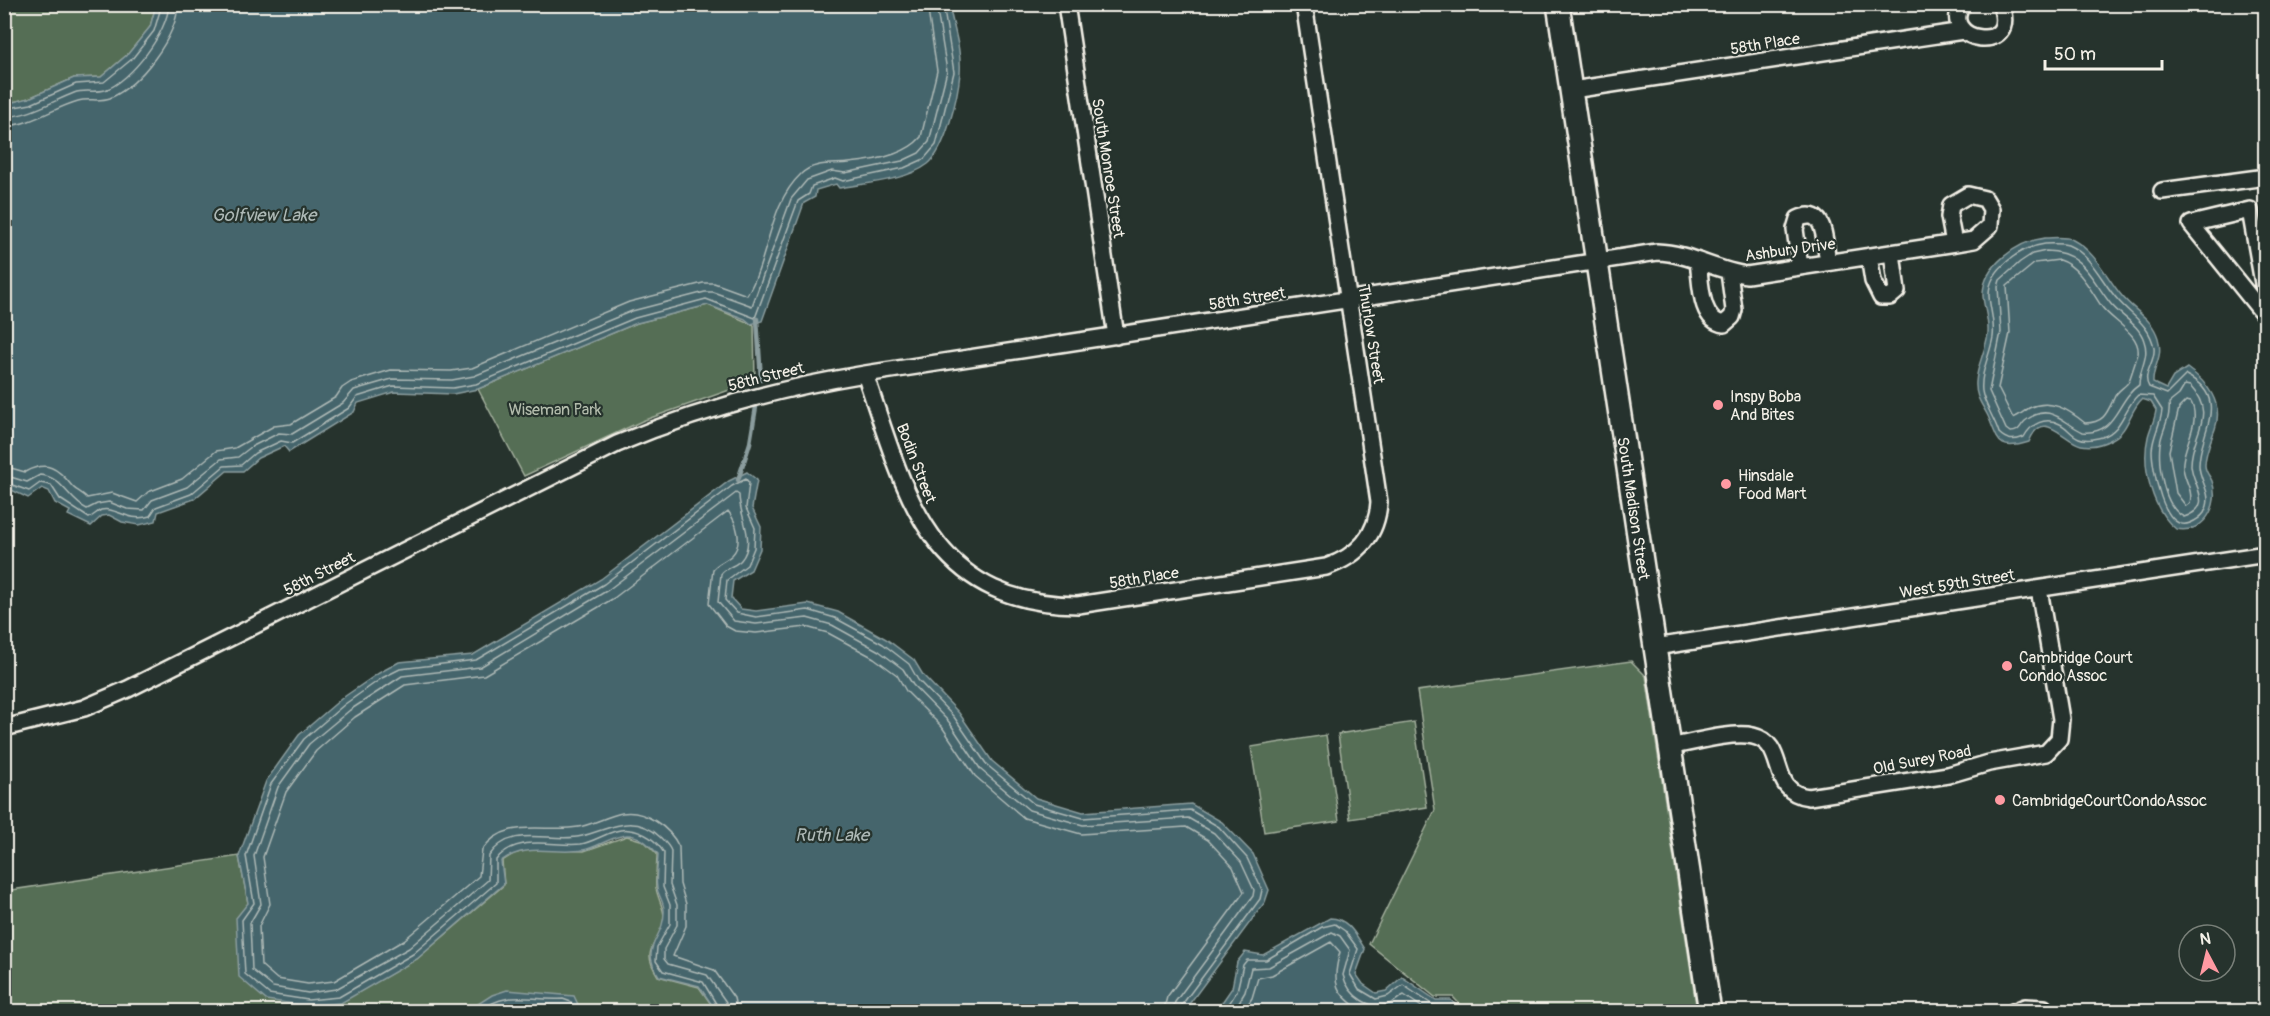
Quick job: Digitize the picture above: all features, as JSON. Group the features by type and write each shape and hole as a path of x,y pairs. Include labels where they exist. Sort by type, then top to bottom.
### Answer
{"street":[{"name":"South Monroe Street","path":"1066,4 1116,336"},
{"name":"Thurlow Street","path":"1249,579 1340,563 1367,542 1376,519 1379,502 1304,4"},
{"name":"South Madison Street","path":"1558,4 1710,1011"},
{"path":"1963,4 1959,20 1963,31"},
{"name":"58th Place","path":"1572,90 1963,31 1972,38 1984,40 1995,35 2002,26 2004,14 2000,4"},
{"path":"2162,191 2265,177"},
{"path":"2265,300 2250,210 2191,224 2265,317"},
{"path":"1800,267 1795,229 1798,219 1807,215 1816,217 1821,223 1828,262"},
{"name":"Ashbury Drive","path":"1598,262 1657,252 1683,255 1730,272 1747,275 1954,243"},
{"path":"1869,256 1876,292 1881,297 1890,297 1897,291 1892,253"},
{"path":"1698,261 1705,307 1710,319 1715,323 1724,324 1732,317 1734,310 1730,272"},
{"name":"58th Street","path":"4,728 67,713 128,689 566,468 639,435 700,412 758,395 866,374 1598,262"},
{"name":"Bodin Street","path":"866,374 911,503 933,538 964,570 1005,592 1045,603"},
{"name":"West 59th Street","path":"1655,647 2265,555"},
{"name":"58th Place","path":"1045,603 1094,603 1249,579"},
{"name":"Old Surey Road","path":"1669,747 1739,735 1753,736 1764,740 1770,747 1789,791 1797,796 1809,797 1948,775 1989,763 2046,753 2059,739 2061,719 2039,589"},
{"path":"2013,1011 2025,1007 2044,1008 2047,1011"}],"green space":[{"path":"4,5 156,5 150,27 128,54 101,77 74,78 29,98 5,104"},
{"name":"Wiseman Park","path":"708,305 754,325 755,381 642,421 524,476 478,389 637,323"},
{"path":"1631,661 1646,676 1697,1011 1466,1011 1453,997 1435,997 1369,944 1435,810 1417,691"},
{"path":"1414,722 1427,807 1350,819 1338,734"},
{"path":"1326,735 1339,821 1264,832 1251,747"},
{"path":"627,836 644,841 657,854 656,888 664,920 651,949 650,960 653,967 658,976 699,987 716,1011 5,1012 5,891 239,856 248,903 341,1002 417,959 504,885 502,861 513,854 532,849 584,851"}],"water":[{"name":"Golfview Lake","path":"156,5 949,5 958,47 960,73 957,95 946,135 928,164 897,178 839,188 836,184 816,190 815,197 804,203 762,321 751,324 745,319 708,305 637,323 478,389 453,394 394,392 358,403 354,412 289,452 284,446 258,458 243,471 227,471 194,499 158,512 156,521 139,525 122,522 109,515 102,516 91,526 68,515 70,511 55,503 49,491 42,488 28,498 5,487 5,104 29,98 74,78 101,77 128,54 150,27"},
{"path":"2045,238 2067,238 2081,245 2094,258 2122,296 2152,325 2158,338 2160,352 2153,383 2166,389 2173,377 2187,368 2212,394 2217,419 2205,465 2212,481 2214,500 2208,517 2194,528 2176,529 2161,511 2150,487 2146,448 2156,410 2151,402 2142,399 2122,431 2112,439 2097,445 2081,445 2047,427 2041,427 2029,442 2019,445 2005,445 1997,438 1979,400 1976,387 1988,333 1983,296 1984,285 1995,265 2013,250"},
{"name":"Ruth Lake","path":"747,472 757,480 752,508 761,527 760,549 751,570 733,581 731,598 741,609 756,611 808,604 838,612 886,639 914,660 923,675 959,713 992,761 1036,798 1083,812 1191,804 1222,822 1253,854 1269,890 1265,902 1184,1011 716,1011 699,986 659,976 653,965 652,949 661,929 664,910 656,884 658,854 648,844 632,835 615,837 583,850 531,850 511,855 501,861 504,884 417,959 341,1003 308,1006 266,1000 239,977 236,918 248,903 239,856 266,781 299,735 341,699 399,662 473,655 601,579 729,481"},
{"path":"1330,918 1347,924 1365,949 1356,974 1363,984 1376,993 1386,991 1402,977 1436,1000 1451,1000 1461,1011 1216,1011 1232,988 1237,962 1245,952 1263,955"},
{"path":"507,990 574,996 581,1011 467,1011 492,995"}],"waterway":[{"path":"757,319 761,380"},
{"path":"738,480 750,443 756,407"}],"place":[{"name":"Inspy Boba And Bites","path":"1718,405"},
{"name":"Hinsdale Food Mart","path":"1726,484"},
{"name":"Cambridge Court Condo Assoc","path":"2007,666"},
{"name":"CambridgeCourtCondoAssoc","path":"2000,800"}]}
